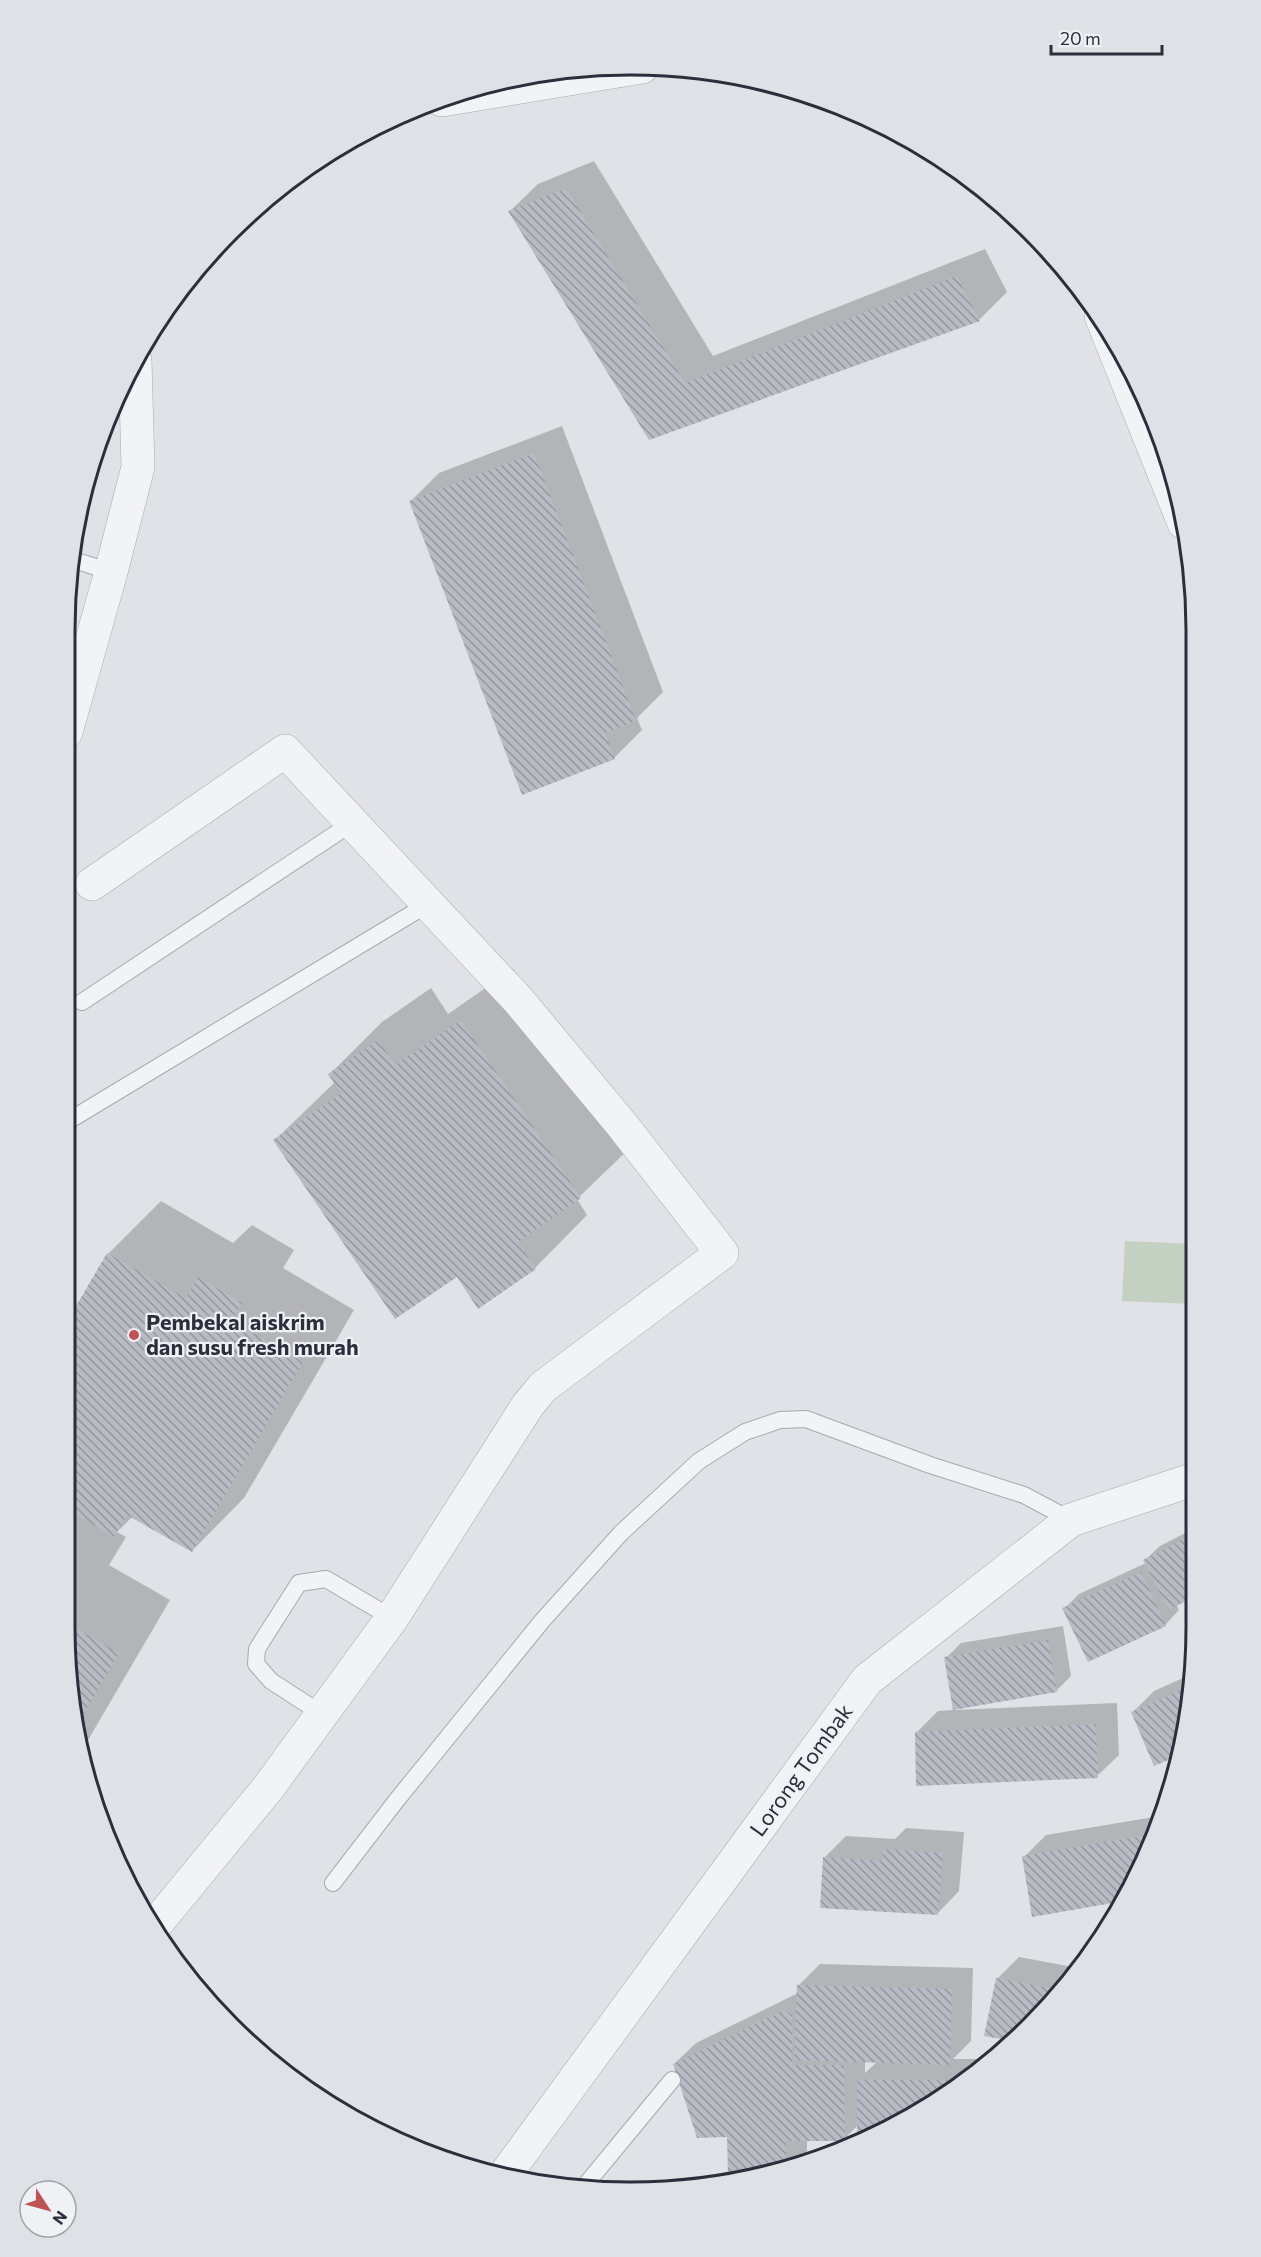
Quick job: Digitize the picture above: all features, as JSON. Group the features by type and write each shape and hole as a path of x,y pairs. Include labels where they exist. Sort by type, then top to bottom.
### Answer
{"street":[{"path":"509,89 574,78"},
{"path":"75,700 138,467 136,378"},
{"path":"1128,382 1161,465"},
{"path":"92,884 285,751 519,1001 622,1125 722,1253 543,1387 528,1405 392,1618 268,1788 159,1920"},
{"name":"Lorong Tombak","path":"510,2168 867,1680 1071,1520 1186,1482"}],"lane":[{"path":"80,562 111,572"},
{"path":"82,1002 352,823"},
{"path":"75,1117 428,904"},
{"path":"333,1883 396,1800 542,1621 621,1533 699,1461 745,1432 780,1420 806,1419 930,1465 1024,1495 1071,1520"},
{"path":"322,1714 271,1681 256,1664 257,1650 299,1583 326,1579 392,1618"},
{"path":"589,2180 672,2080"}],"green space":[{"path":"1125,1241 1186,1244 1186,1304 1122,1301"}],"building":[{"path":"566,188 685,383 957,276 980,321 649,440 508,211"},
{"path":"534,453 636,721 605,733 615,759 522,795 409,501"},
{"path":"461,1020 581,1198 518,1242 536,1269 478,1309 457,1277 395,1319 273,1140 341,1093 328,1074 378,1040 395,1065"},
{"path":"107,1253 186,1298 198,1277 242,1303 232,1321 303,1362 192,1552 127,1515 114,1537 75,1514 75,1308"},
{"path":"1186,1538 1186,1601 1169,1610 1143,1560"},
{"path":"1141,1572 1166,1626 1088,1662 1062,1608"},
{"path":"75,1628 119,1653 83,1715 76,1663"},
{"path":"1048,1640 1057,1692 953,1710 944,1657"},
{"path":"1182,1689 1169,1759 1154,1766 1131,1712"},
{"path":"1096,1724 1098,1778 916,1786 915,1732"},
{"path":"1145,1835 1113,1903 1032,1917 1022,1856"},
{"path":"883,1849 943,1853 938,1915 820,1908 823,1857 882,1861"},
{"path":"996,1978 1052,1988 1002,2039 984,2036"},
{"path":"797,1985 952,1989 950,2065 794,2060"},
{"path":"784,2010 792,2015 792,2065 844,2065 845,2139 786,2141 786,2160 728,2173 727,2137 697,2138 673,2064"},
{"path":"857,2080 950,2080 908,2108 857,2134"}],"place":[{"name":"Pembekal aiskrim dan susu fresh murah","path":"134,1335"}]}
